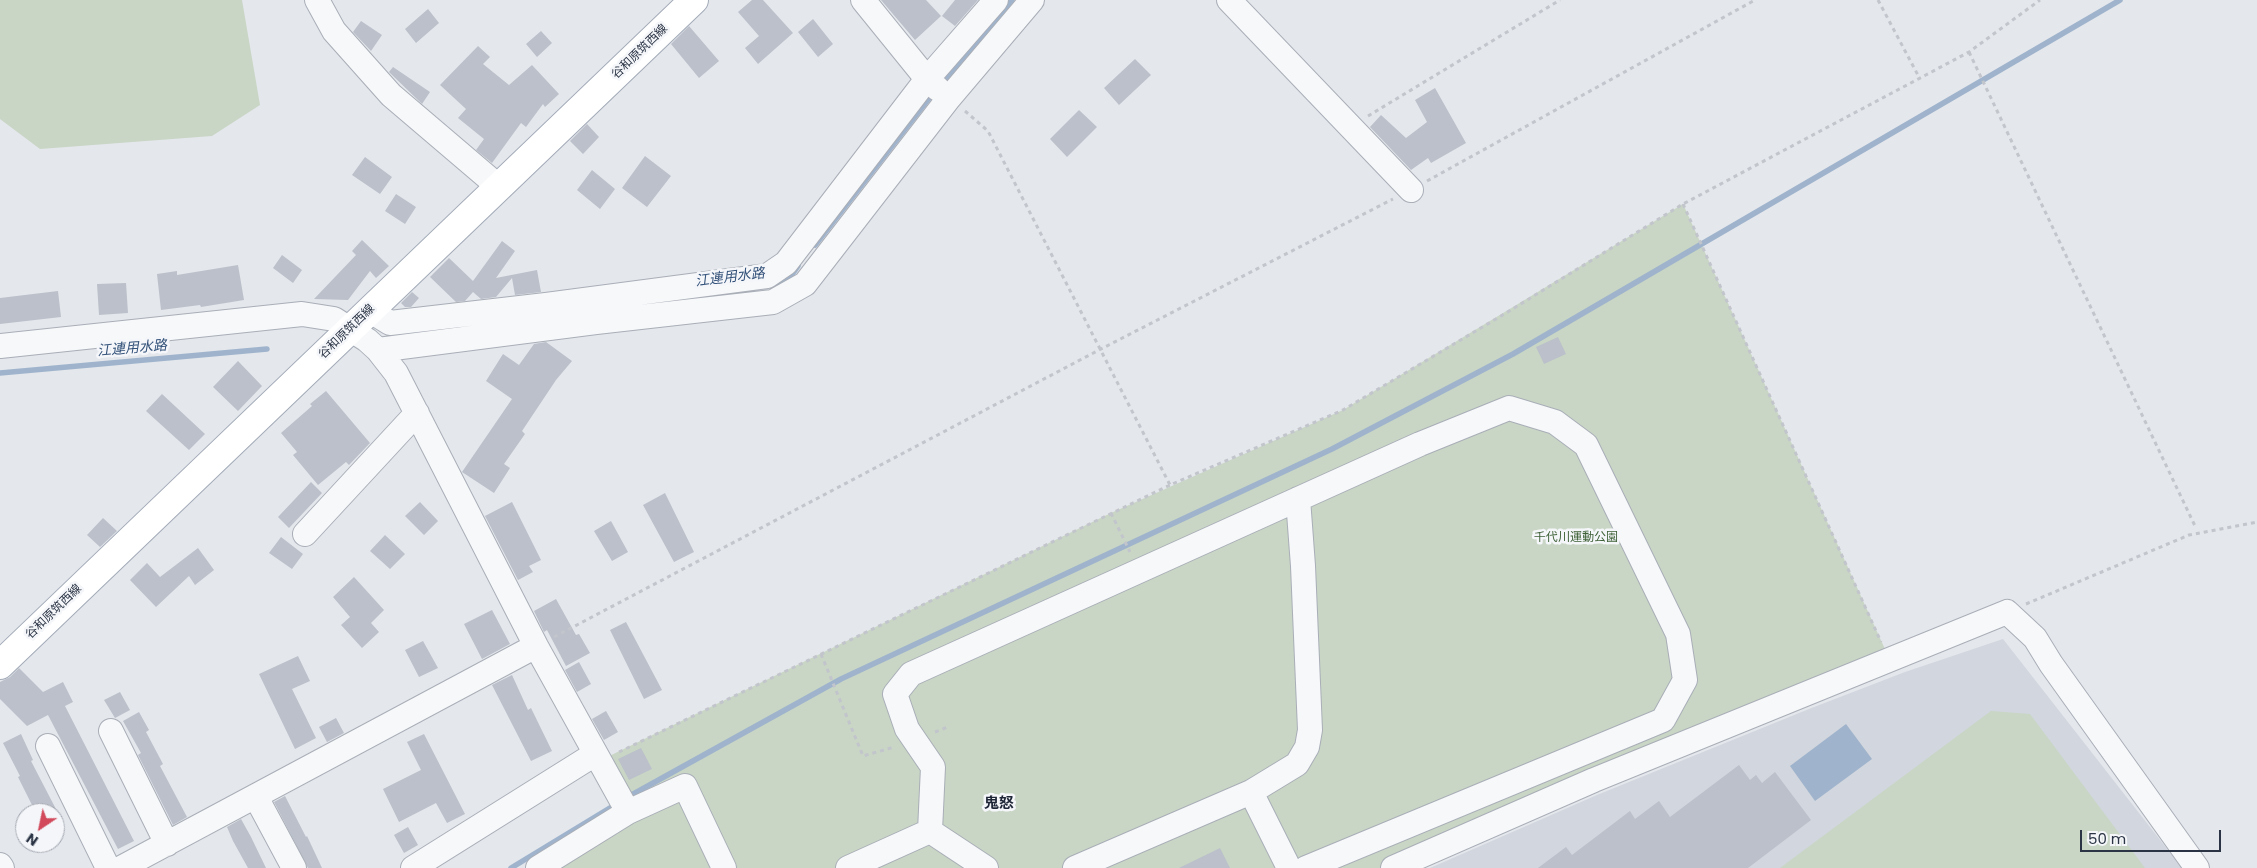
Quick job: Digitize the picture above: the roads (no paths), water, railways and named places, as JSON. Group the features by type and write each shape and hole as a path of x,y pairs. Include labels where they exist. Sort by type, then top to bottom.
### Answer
{"main road":[{"name":"谷和原筑西線","path":"0,665 499,187 684,4"}],"street":[{"path":"317,0 334,31 391,95 499,187"},
{"path":"863,0 927,80 949,98"},
{"path":"378,350 747,289 786,263 927,80 996,0"},
{"path":"0,346 302,314 334,319 360,319 390,323 546,305 747,289 773,302 805,284 949,98 1032,0"},
{"path":"1229,0 1411,190"},
{"path":"360,319 378,350 396,374 536,646 628,812"},
{"path":"930,831 933,767 907,729 894,694 911,674 1420,444 1509,408 1555,422 1586,444 1678,634 1685,680 1662,720 1306,868"},
{"path":"305,534 417,413"},
{"path":"1075,868 1251,792 1297,764 1307,747 1310,730 1303,566 1298,499"},
{"path":"1393,868 1594,780 1889,658 2008,612 2035,638 2051,664 2197,868"},
{"path":"121,868 536,646"},
{"path":"111,731 167,844"},
{"path":"48,746 108,868"},
{"path":"413,868 597,757"},
{"path":"538,868 628,812 685,786 724,868"},
{"path":"1251,792 1289,868"},
{"path":"256,797 294,868"},
{"path":"848,868 930,831"},
{"path":"930,831 986,868"}],"water":[{"path":"1846,724 1872,759 1815,801 1790,766"}],"waterway":[{"name":"江連用水路","path":"941,84 1012,0"},
{"path":"626,798 841,679 1332,449 1513,354 2120,0"},
{"name":"江連用水路","path":"815,245 933,93"},
{"name":"江連用水路","path":"772,286 791,276 798,266"},
{"name":"江連用水路","path":"0,373 267,349"},
{"path":"511,868 618,803"}],"district":[{"name":"鬼怒","path":"999,804"}],"park label":[{"name":"千代川運動公園","path":"1576,538"}]}
